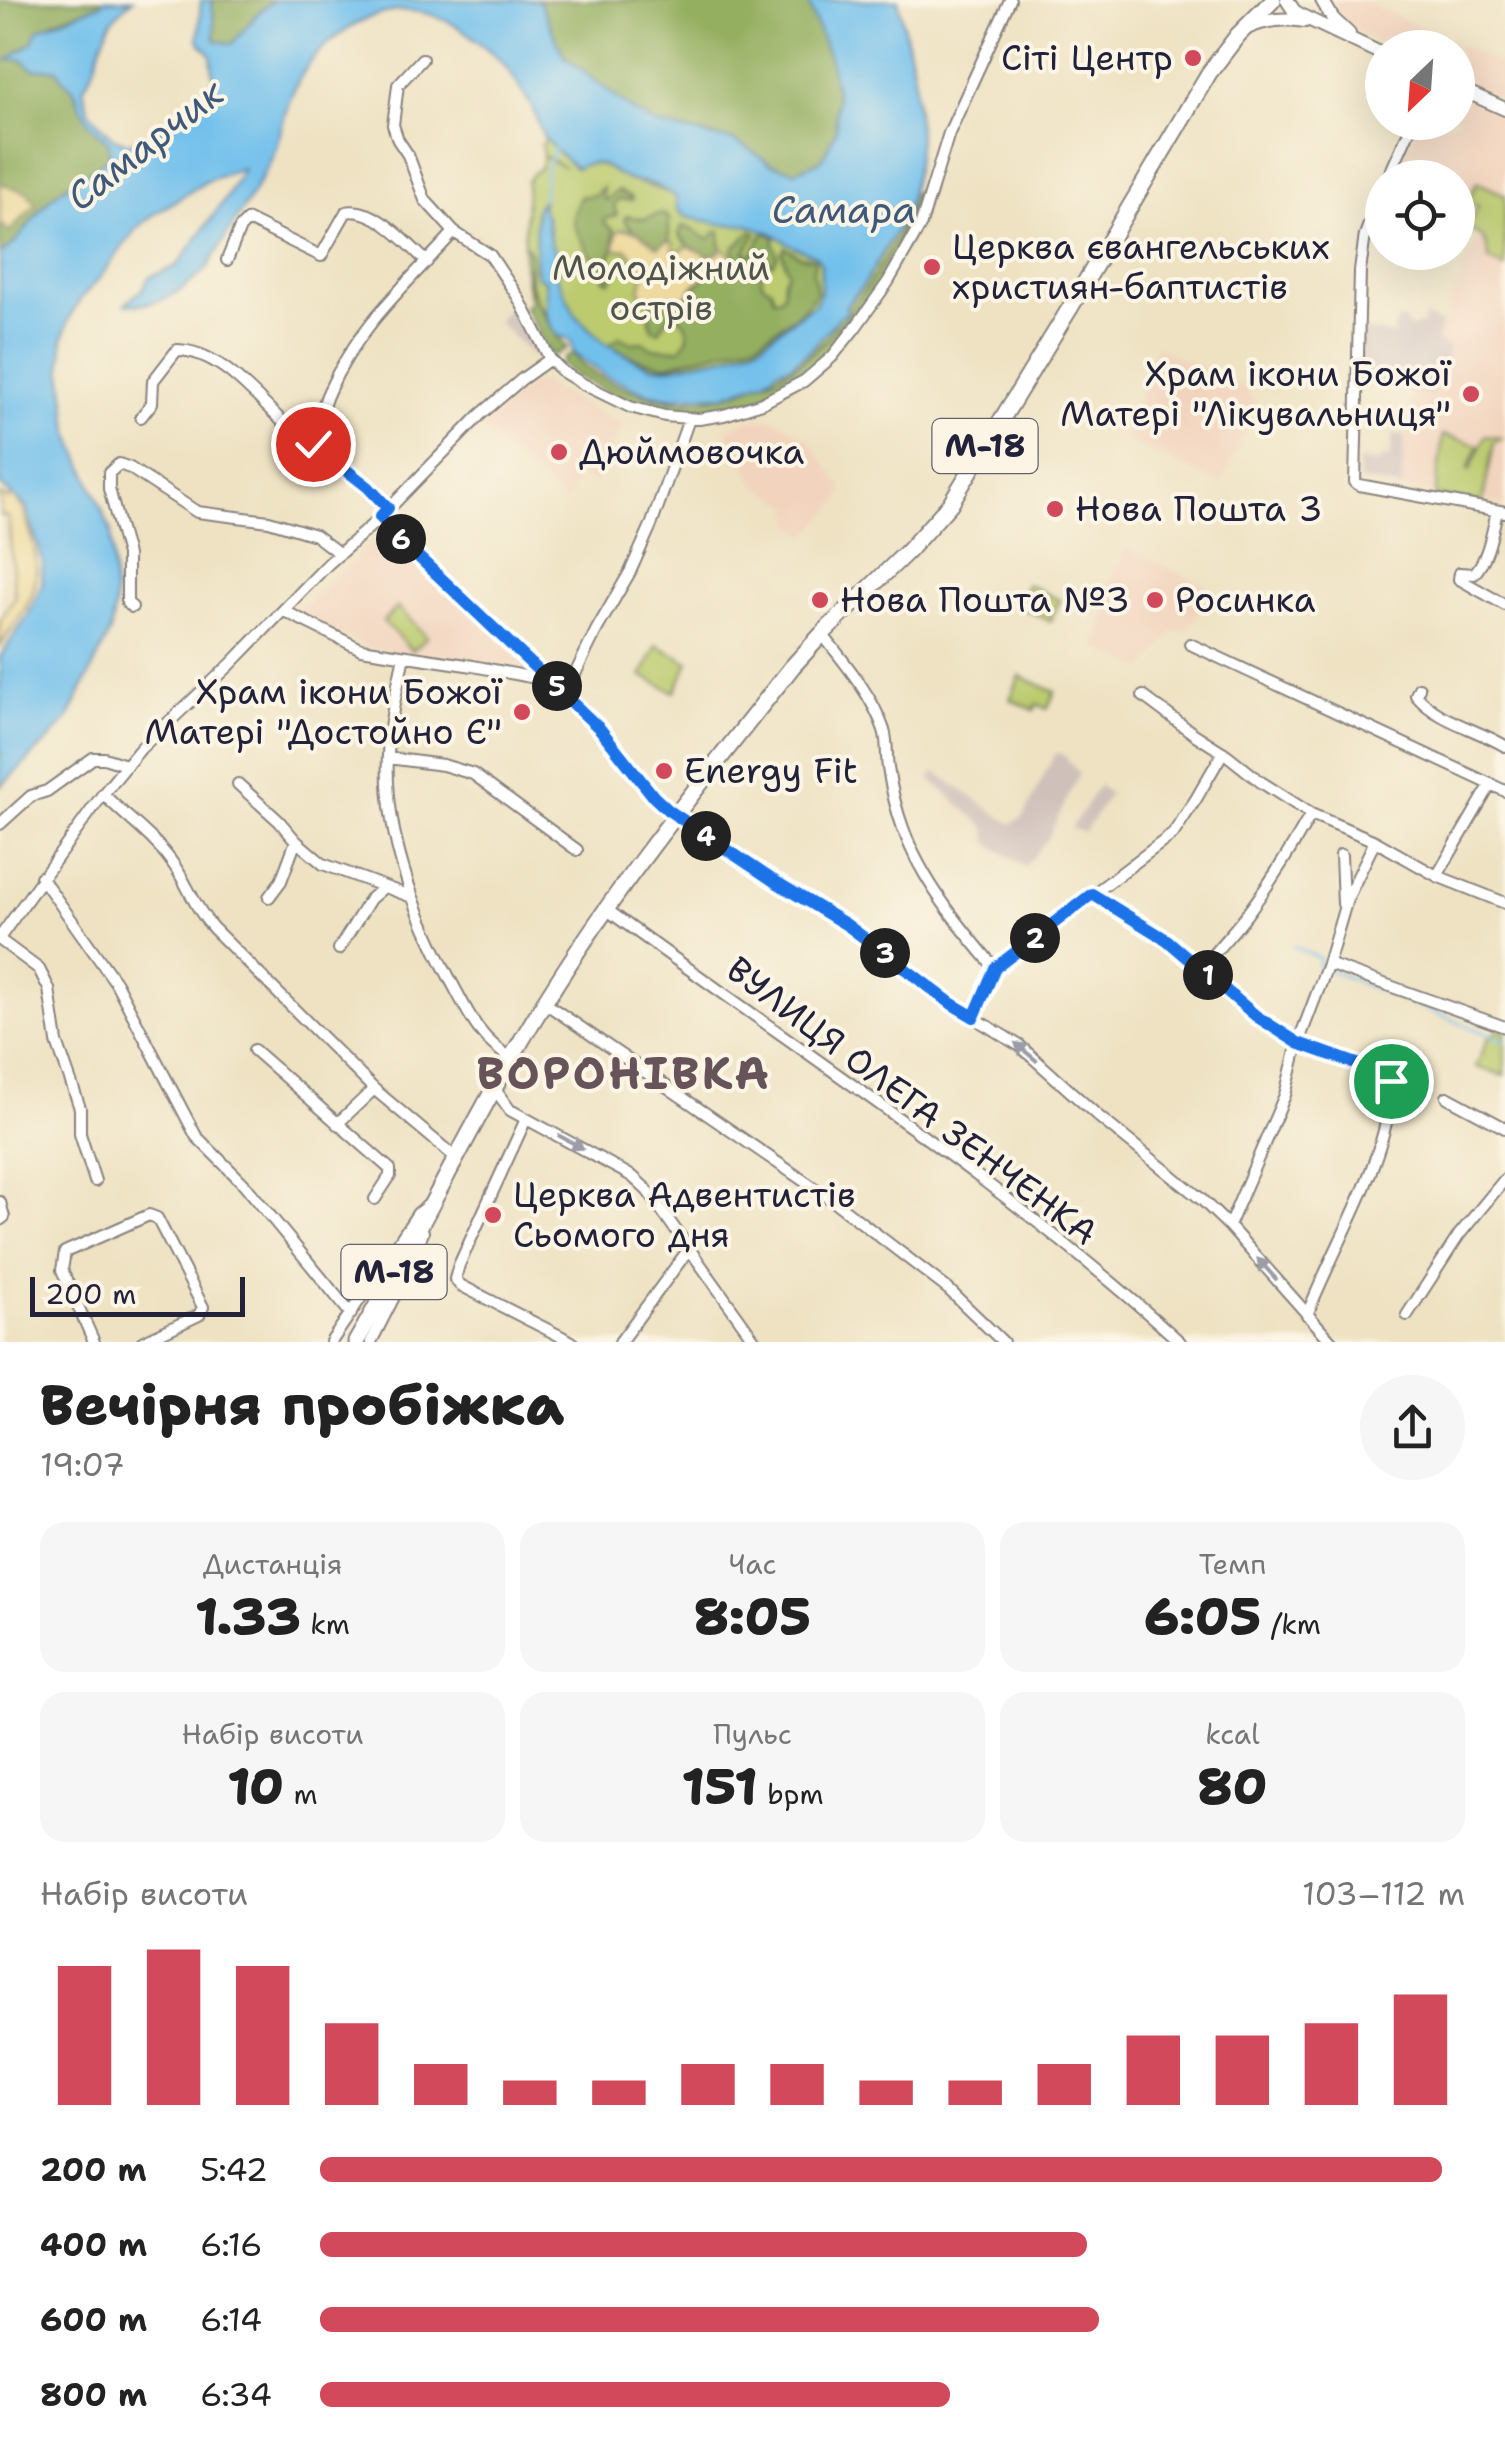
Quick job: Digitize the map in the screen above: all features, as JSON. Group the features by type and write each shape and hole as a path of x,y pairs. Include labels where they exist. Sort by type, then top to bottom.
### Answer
{"highway":[{"name":"М-18","path":"356,1342 493,1087 606,910 792,667 950,504 1209,73 1240,32 1273,0"}],"main road":[{"path":"1288,0 1294,12 1365,46"},
{"path":"1322,0 1340,27 1365,43"},
{"path":"1329,0 1347,28 1365,41"},
{"path":"1240,32 1268,20 1286,18 1321,26"},
{"path":"1475,96 1505,109"}],"street":[{"path":"422,59 398,85 394,125 425,200 454,232 490,255 518,297 550,359 563,372 626,405 689,419 724,415 762,403 804,381 832,357 855,328 888,282 921,224 954,118 1010,0"},
{"path":"228,260 240,228 248,220 321,256 346,212 353,210 394,230 427,262"},
{"path":"313,444 327,395 353,346 384,305 454,232"},
{"path":"1365,235 1360,271 1354,478 1359,485 1501,512 1479,570 1474,574 1460,572 1459,579 1505,604"},
{"path":"140,418 152,403 153,381 177,350 203,356 241,381 292,430 368,487 431,570 610,738 654,797 676,816 847,925 952,1004 1020,1046 1229,1226 1332,1342"},
{"path":"95,1181 80,1134 80,1108 57,1042 48,990 39,969 0,938 41,877 141,748 480,416 550,359"},
{"path":"568,696 597,628 645,540 689,419"},
{"path":"132,607 127,603 127,555 109,489 109,473 119,464 197,512 269,521 316,536 340,554"},
{"path":"284,610 361,649 552,681"},
{"path":"822,634 870,699 885,733 888,769 902,828 914,852 962,929 995,968"},
{"path":"1190,644 1500,785 1437,876"},
{"path":"404,656 388,758 390,804 398,848 431,944 476,1028 485,1040 511,1058"},
{"path":"1418,688 1416,696 1422,703 1505,746"},
{"path":"1144,696 1311,814 1376,842 1437,876 1505,903"},
{"path":"974,1017 995,968 1173,834 1222,752"},
{"path":"0,824 31,796 47,791 93,758 126,766"},
{"path":"388,758 444,765 473,774 578,850"},
{"path":"238,784 323,864 412,896"},
{"path":"103,794 170,858 200,914 374,1089 456,1158"},
{"path":"1202,969 1245,918 1311,814"},
{"path":"269,897 296,841"},
{"path":"1229,1226 1285,1095 1298,1043 1347,900 1376,842"},
{"path":"1341,855 1343,913"},
{"path":"41,877 116,983 196,1136 244,1184 351,1314"},
{"path":"338,949 370,899 384,887"},
{"path":"1092,894 1167,940 1256,1016 1298,1043 1368,1068 1391,1081 1386,1124 1374,1163 1307,1315"},
{"name":"ВУЛИЦЯ ОЛЕГА ЗЕНЧЕНКА","path":"606,910 900,1118 1024,1212 1180,1342"},
{"path":"1328,964 1505,1026"},
{"path":"544,1002 836,1203 948,1289 1003,1342"},
{"path":"254,1050 390,1169 390,1176 375,1200"},
{"path":"493,1087 510,1110 633,1177 647,1190 756,1342"},
{"path":"338,1124 374,1089"},
{"path":"1447,1097 1505,1128"},
{"path":"526,1119 459,1265 456,1280 460,1286 572,1342"},
{"path":"1408,1315 1459,1236 1505,1179"},
{"path":"0,1202 4,1217 0,1220"},
{"path":"331,1342 418,1213 432,1203"},
{"path":"372,1342 416,1254 432,1203"},
{"path":"94,1342 62,1270 65,1252 148,1215 157,1218 203,1308 166,1337 142,1342"},
{"path":"620,1342 688,1249"}],"shaded area":[{"path":"1333,0 1362,0 1427,30 1365,30 1365,36 1343,19"},
{"path":"1475,52 1505,66 1505,102 1475,88"},
{"path":"1475,103 1505,117 1505,506 1402,488 1412,391 1432,395 1436,342 1464,270 1475,270 1475,245 1480,234 1475,232 1475,160 1400,160 1409,140 1475,140"},
{"path":"513,302 544,351 534,357 497,321"},
{"path":"1425,316 1442,324 1436,342 1449,347 1432,395 1359,384 1360,329 1393,335 1398,318 1414,328 1416,324 1421,326"},
{"path":"1156,347 1244,388 1257,404 1221,484 1126,440"},
{"name":"Дюймовочка","path":"540,382 623,426 595,483 579,475 565,502 482,429 527,385"},
{"path":"775,418 809,440 842,487 841,498 807,536 793,524 791,506 756,485 727,434 748,420"},
{"path":"1393,434 1405,436 1402,488 1359,480 1358,461 1381,462 1381,457 1390,458"},
{"path":"384,532 538,673 364,647 296,612"},
{"name":"Росинка","path":"1126,548 1205,585 1202,609 1188,628 1173,632 1144,670 1095,648 1107,610 1107,592"},
{"path":"1055,753 1064,755 1079,774 1048,838 1025,867 988,843 986,828 930,779 936,772 1011,824 1024,816"},
{"path":"1099,785 1109,794 1084,833 1071,828"}],"green space":[{"path":"0,0 104,0 55,21 9,60 22,59 33,69 57,69 109,143 110,155 50,199 0,254"},
{"path":"212,0 274,0 232,44 215,40"},
{"path":"537,0 807,0 829,57 836,92 836,130 822,160 795,171 770,164 734,141 657,125 563,56"},
{"name":"Молодіжний острів","path":"546,140 575,168 598,164 629,180 670,193 676,197 681,214 721,224 748,225 816,256 821,264 821,292 815,304 759,345 726,356 653,367 603,342 576,316 558,279 556,253 542,202 535,214 535,270 547,284 547,316 533,291 529,249 524,244 527,181 540,168 543,157 564,167 543,155 541,144"},
{"path":"1477,182 1505,195 1505,268 1489,260 1484,241 1475,232"},
{"path":"921,186 928,187 918,222 885,280 829,354 803,378 761,399 723,411 666,411 616,396 576,376 562,364 573,353 586,368 615,384 657,397 684,400 724,396 785,372 826,340 853,308 896,241"},
{"path":"603,187 606,200 618,191 632,200 618,200 614,206 617,215 604,220 614,230 614,248 607,263 615,273 610,281 605,280 603,263 590,254 574,222 580,197 595,195"},
{"path":"916,193 893,246 858,302 814,350 766,380 831,328 866,282 900,224 911,195"},
{"path":"662,213 669,218 669,240 658,247 624,220 626,216 644,219"},
{"path":"682,226 711,239 720,231 719,253 708,256 689,246 679,235"},
{"path":"752,231 756,234 745,252 749,255 762,235 776,237 775,262 758,262 762,283 771,289 774,298 783,294 788,272 782,252 785,247 815,259 817,292 802,311 757,342 668,365 645,361 609,345 620,337 653,348 679,349 688,336 687,328 677,315 668,317 659,331 652,329 649,313 654,297 681,300 708,274 725,268 736,258 733,248"},
{"path":"524,244 531,259 531,290 567,348 555,355 550,354 524,306 530,303"},
{"path":"1443,435 1479,445 1470,470 1485,436 1502,438 1494,443 1482,504 1435,495"},
{"path":"1027,584 1060,600 1050,621 1017,606"},
{"path":"398,607 427,637 412,651 383,621"},
{"path":"657,645 689,662 675,692 642,676"},
{"path":"1020,676 1055,692 1047,709 1037,704 1034,710 1010,699"},
{"path":"1501,1028 1505,1031 1505,1076 1476,1067 1488,1039"}],"sand":[{"path":"2,184 27,192 36,204 10,231 0,224"},
{"path":"617,232 638,232 658,247 669,240 677,252 689,246 708,256 719,253 721,247 736,258 701,279 685,298 645,300 640,291 644,273 626,249 614,248"},
{"path":"0,495 7,499 14,495 21,505 32,538 36,571 31,596 0,646 0,620 15,597 8,517 0,516"}],"water":[{"name":"Самара","path":"104,0 133,0 121,9 107,30 83,88 89,112 113,138 129,143 147,139 214,82 211,55 198,40 201,0 212,0 215,40 232,44 274,0 537,0 564,56 635,112 657,125 734,141 770,164 795,171 822,160 836,130 836,92 829,57 807,0 898,0 914,74 919,138 906,213 866,282 846,306 847,315 841,315 791,365 766,380 725,395 668,397 648,393 607,377 573,353 571,342 552,328 547,316 545,280 537,277 536,272 536,210 543,199 541,207 556,253 558,279 576,316 603,342 653,367 726,356 759,345 815,304 821,292 821,264 816,256 748,225 686,217 677,208 673,195 650,183 629,180 599,164 576,168 544,137 534,111 504,65 475,39 445,20 412,11 393,12 357,23 326,46 301,75 272,158 206,270 159,301 125,304 143,289 149,277 177,266 243,168 207,181 136,229 79,301 68,321 62,365 69,431 111,531 115,605 110,632 68,719 0,787 0,657 28,615 42,585 43,562 26,507 0,485 0,254 50,199 110,155 109,143 88,122 73,88 57,69 33,69 22,59 7,60 32,43 39,29"}],"waterway":[{"path":"543,199 546,169 555,148"},
{"path":"1293,946 1320,959 1317,965 1321,967"},
{"path":"1331,971 1505,1041"}],"place":[{"name":"Сіті Центр","path":"1193,58"},
{"name":"Церква євангельських християн-баптистів","path":"932,267"},
{"name":"Храм ікони Божої Матері \"Лікувальниця\"","path":"1471,394"},
{"name":"Дюймовочка","path":"559,452"},
{"name":"Нова Пошта 3","path":"1055,509"},
{"name":"Нова Пошта №3","path":"820,600"},
{"name":"Росинка","path":"1155,600"},
{"name":"Храм ікони Божої Матері \"Достойно Є\"","path":"522,712"},
{"name":"Energy Fit","path":"664,771"},
{"name":"Церква Адвентистів Сьомого дня","path":"493,1215"}],"district":[{"name":"ВОРОНІВКА","path":"624,1073"}],"route":[{"path":"313,444 368,487 388,508 380,517 610,738 668,810 847,925 974,1017 995,968 1092,894 1167,940 1256,1016 1298,1043 1368,1068 1391,1081"}],"water label":[{"name":"Самарчик","path":"145,145"}]}
